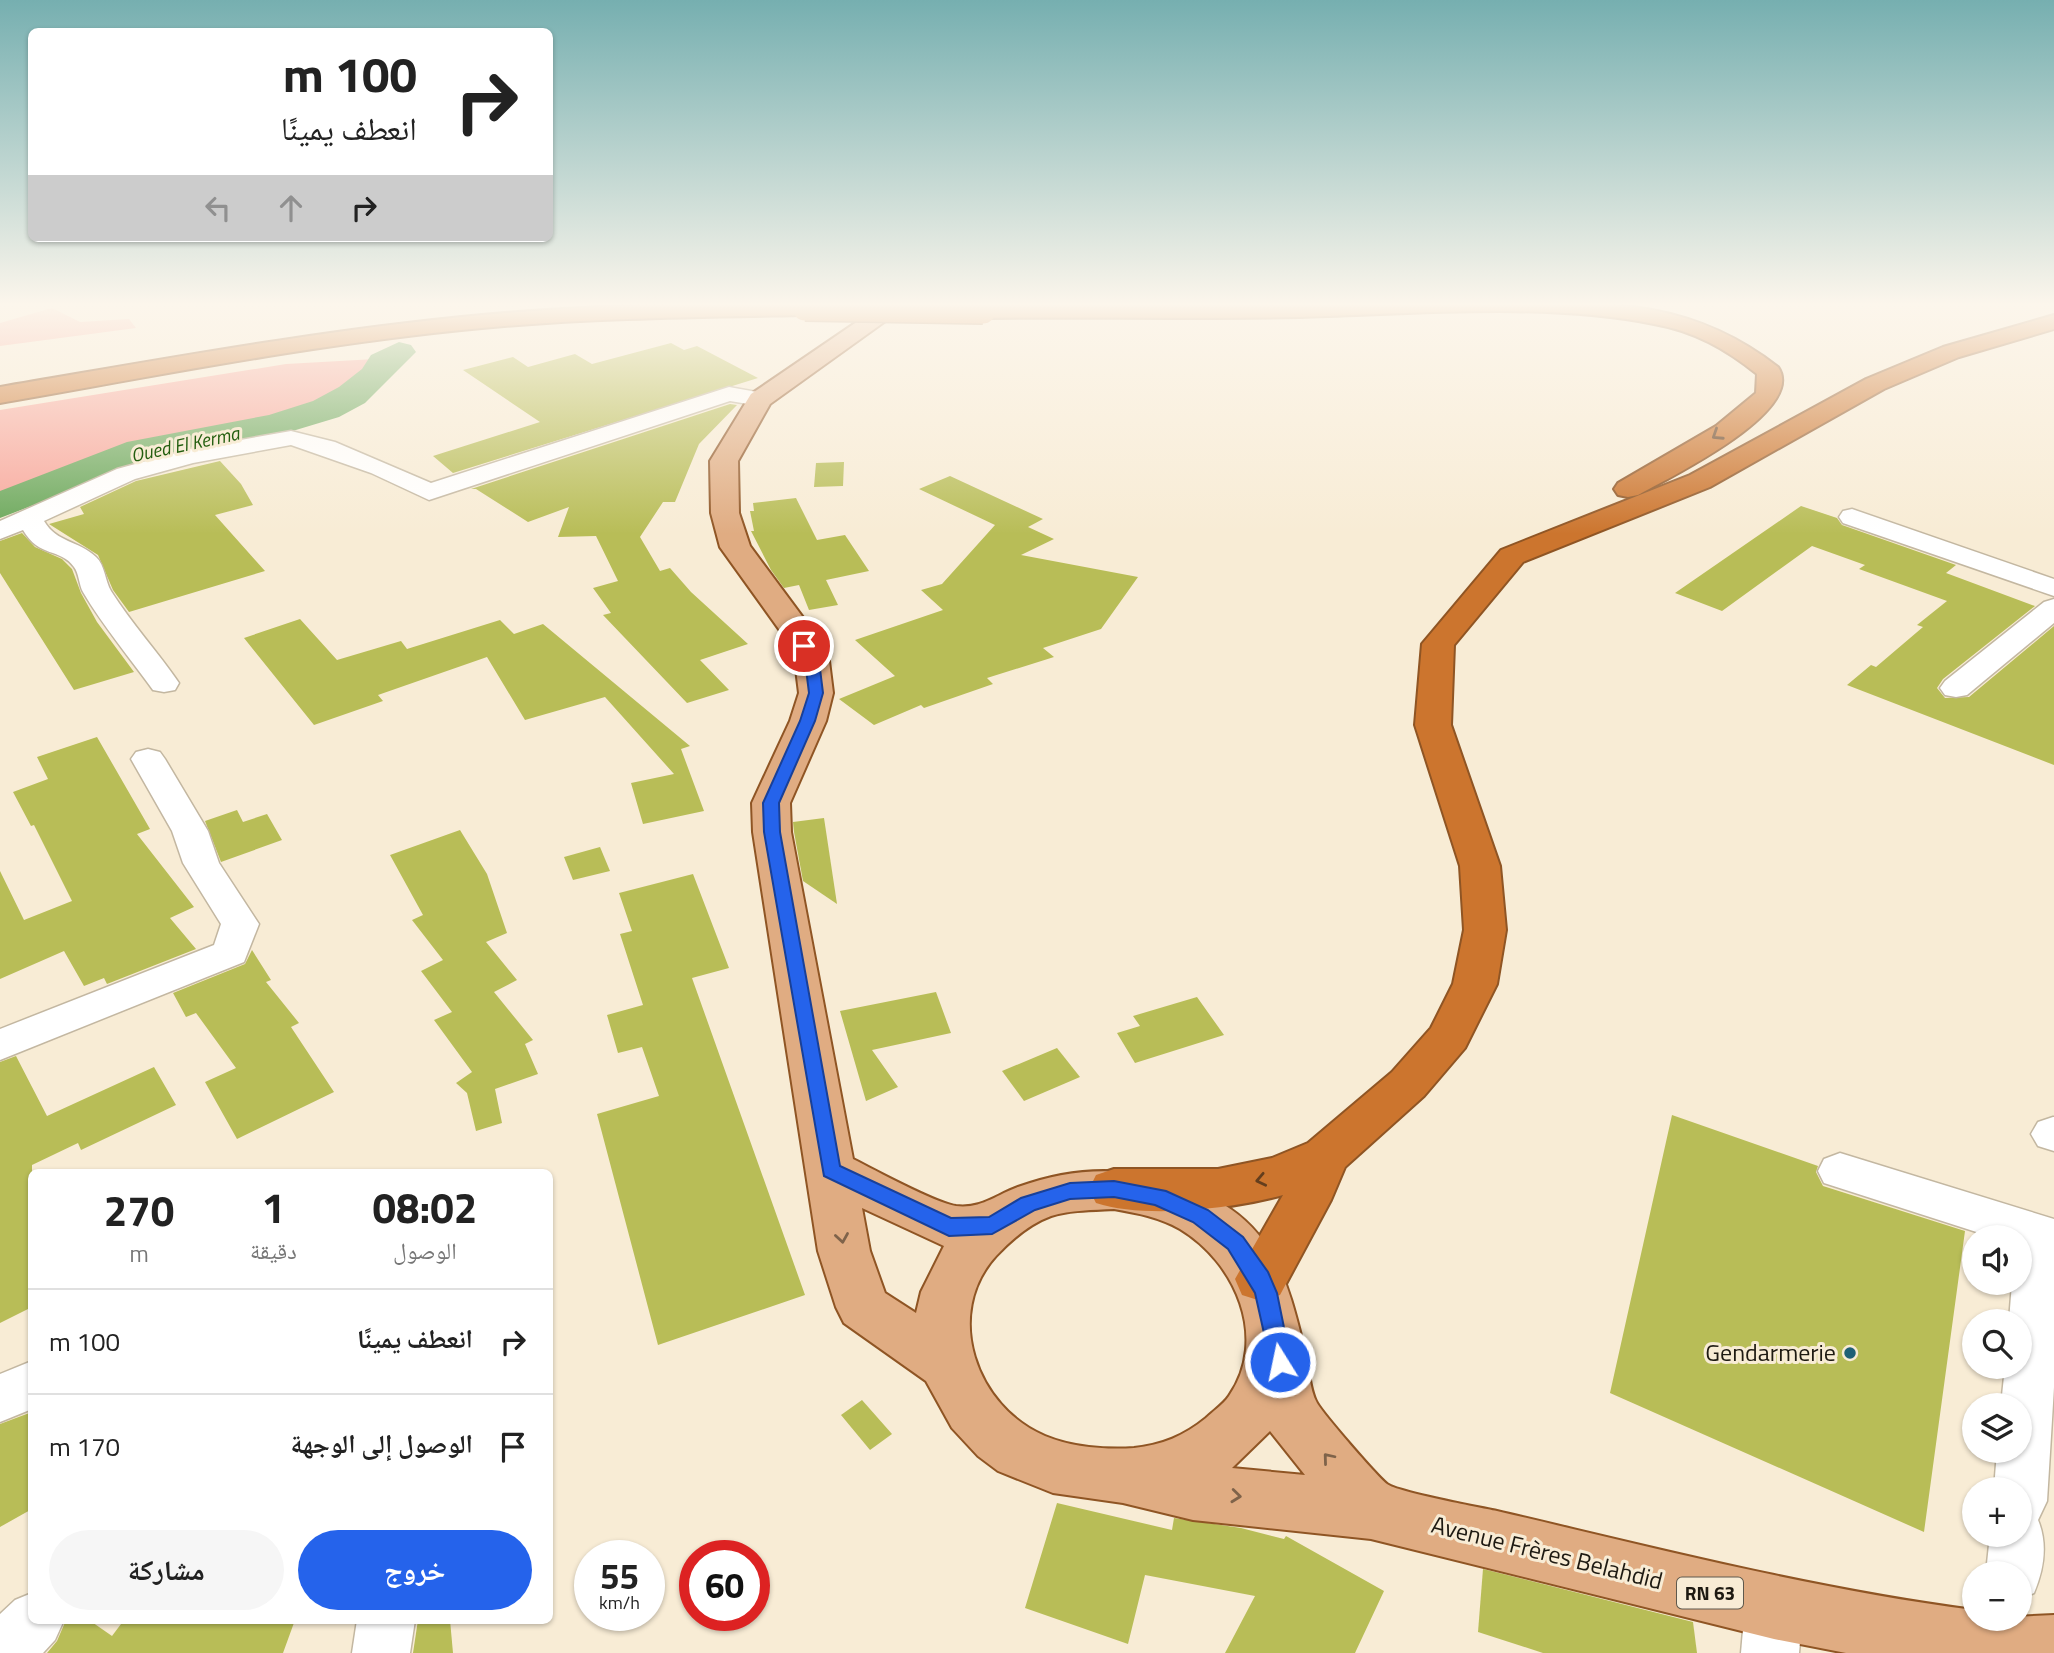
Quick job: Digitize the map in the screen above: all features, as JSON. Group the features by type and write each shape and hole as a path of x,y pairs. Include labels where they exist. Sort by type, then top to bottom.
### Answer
{"highway":[{"path":"0,396 98,379"},
{"path":"1114,1189 1218,1189 1280,1176 1325,1156 1408,1084 1449,1037 1475,984 1485,930 1480,866 1433,725 1438,644 1512,556 1733,425 1762,403 1770,391 1769,379"},
{"path":"1512,556 1700,481 1887,379"},
{"path":"1261,1279 1306,1200 1325,1156"}],"main road":[{"path":"789,379 760,399 724,461 725,513 734,547 797,631 812,661 816,693 807,721 771,803 772,832 844,1251 863,1307 947,1364"},
{"path":"831,1171 949,1227 992,1226"},
{"path":"1275,1337 1268,1378 1248,1416 1214,1447 1171,1469 1121,1477 1062,1470 1010,1446 970,1409 947,1364 941,1325 948,1288 965,1253 992,1226 1039,1200 1070,1191 1114,1189 1159,1197 1200,1216 1235,1243 1261,1279 1271,1307 1290,1413 1371,1510"},
{"name":"Avenue Frères Belahdid","path":"1121,1477 1193,1492 1371,1510 1772,1631 2020,1641"}],"street":[{"path":"0,531 30,520 127,474 190,456 291,438 326,447 380,468 429,492 729,394 760,399"},
{"path":"1852,517 2054,588"},
{"path":"30,520 40,537 52,546 69,550 87,564 96,590 164,683"},
{"path":"1956,688 2054,608"},
{"path":"0,1045 230,953 240,924 201,863 190,831 148,759"},
{"path":"1840,1171 2047,1236 2022,1477"},
{"path":"0,1399 28,1386"},
{"path":"2,1653 31,1624"},
{"path":"381,1653 385,1624"}],"shaded area":[{"path":"192,379 385,379 373,389 307,421 237,439 151,455 61,496 0,516 0,410"}],"building":[{"path":"477,379 754,379 453,473 433,456 540,422"},
{"path":"730,404 737,405 699,444 675,502 663,502 640,537 660,571 670,568 691,592 748,644 700,660 729,690 687,703 603,615 611,613 593,588 618,581 596,536 558,537 569,507 528,522 476,489 471,489"},
{"path":"220,461 241,484 253,505 215,515 265,571 129,612 113,590 98,555 49,524 84,514 80,507 136,481"},
{"path":"844,462 843,486 814,487 816,463"},
{"path":"950,476 1043,519 1028,527 1054,539 1021,555 1138,577 1101,629 1043,648 1054,657 987,678 993,684 924,708 921,705 874,725 839,699 895,676 855,640 943,610 921,590 942,584 995,525 919,489"},
{"path":"796,498 817,540 845,535 869,571 826,580 838,605 809,610 799,585 784,588 771,570 751,531 754,531 750,511 754,511 753,503"},
{"path":"1801,506 1837,518 1842,525 1956,565 1946,573 2035,606 1943,679 1937,688 1945,698 1969,697 2054,626 2054,765 1847,685 1871,665 1876,667 1923,627 1917,625 1947,601 1859,569 1865,565 1812,546 1722,611 1675,593"},
{"path":"22,533 35,547 62,559 72,569 97,622 134,672 74,690 0,573 0,541"},
{"path":"300,619 337,660 401,641 407,649 500,620 514,634 543,624 690,746 681,749 704,811 643,824 631,783 674,774 605,697 525,720 487,657 378,695 383,701 314,725 244,638"},
{"path":"97,737 150,829 137,834 194,907 170,918 196,949 107,984 104,978 84,986 64,951 0,979 0,871 24,920 72,901 34,825 31,826 13,792 48,779 37,757"},
{"path":"237,810 243,822 267,814 282,840 221,862 205,821"},
{"path":"824,818 837,904 803,881 794,832 793,822"},
{"path":"460,830 487,874 507,933 486,942 517,980 494,992 533,1040 525,1044 538,1074 495,1089 502,1123 476,1131 467,1093 456,1083 472,1072 434,1020 452,1012 421,971 443,960 412,920 423,915 390,855"},
{"path":"600,847 610,871 573,880 564,857"},
{"path":"693,874 729,968 692,978 805,1295 658,1345 597,1114 659,1096 642,1047 618,1053 607,1015 643,1005 620,934 632,931 619,893"},
{"path":"252,950 271,980 266,982 299,1023 291,1027 334,1092 237,1139 205,1082 236,1068 196,1013 186,1017 173,993 245,964"},
{"path":"936,992 951,1033 872,1050 898,1087 866,1101 840,1011"},
{"path":"1197,997 1224,1035 1135,1063 1117,1033 1140,1026 1133,1016"},
{"path":"1057,1048 1080,1077 1024,1101 1002,1071"},
{"path":"16,1056 47,1116 154,1067 176,1105 81,1150 78,1143 28,1169 28,1309 0,1323 0,1062"},
{"path":"1672,1115 1818,1166 1816,1172 1823,1186 1962,1230 1962,1253 1924,1532 1610,1393"},
{"path":"862,1400 892,1434 870,1450 841,1415"},
{"path":"28,1414 28,1511 0,1527 0,1424"},
{"path":"1057,1503 1172,1530 1174,1518 1241,1528 1284,1539 1286,1536 1384,1591 1355,1653 1225,1653 1255,1596 1145,1575 1128,1644 1025,1608"},
{"path":"1483,1569 1693,1622 1697,1653 1543,1653 1478,1632"},
{"path":"64,1624 95,1624 112,1636 121,1624 294,1624 283,1653 47,1653 57,1641"},
{"path":"417,1624 450,1624 453,1653 413,1653"}],"waterway":[{"name":"Oued El Kerma","path":"0,506 141,450 276,425 326,409 352,395 371,379"}],"place":[{"name":"Gendarmerie","path":"1850,1353"}],"route":[{"path":"804,646 812,661 816,693 807,721 771,803 772,832 831,1171 949,1227 992,1226 1029,1204 1070,1191 1114,1189 1159,1197 1200,1216 1235,1243 1261,1279 1271,1307 1280,1362"}]}
